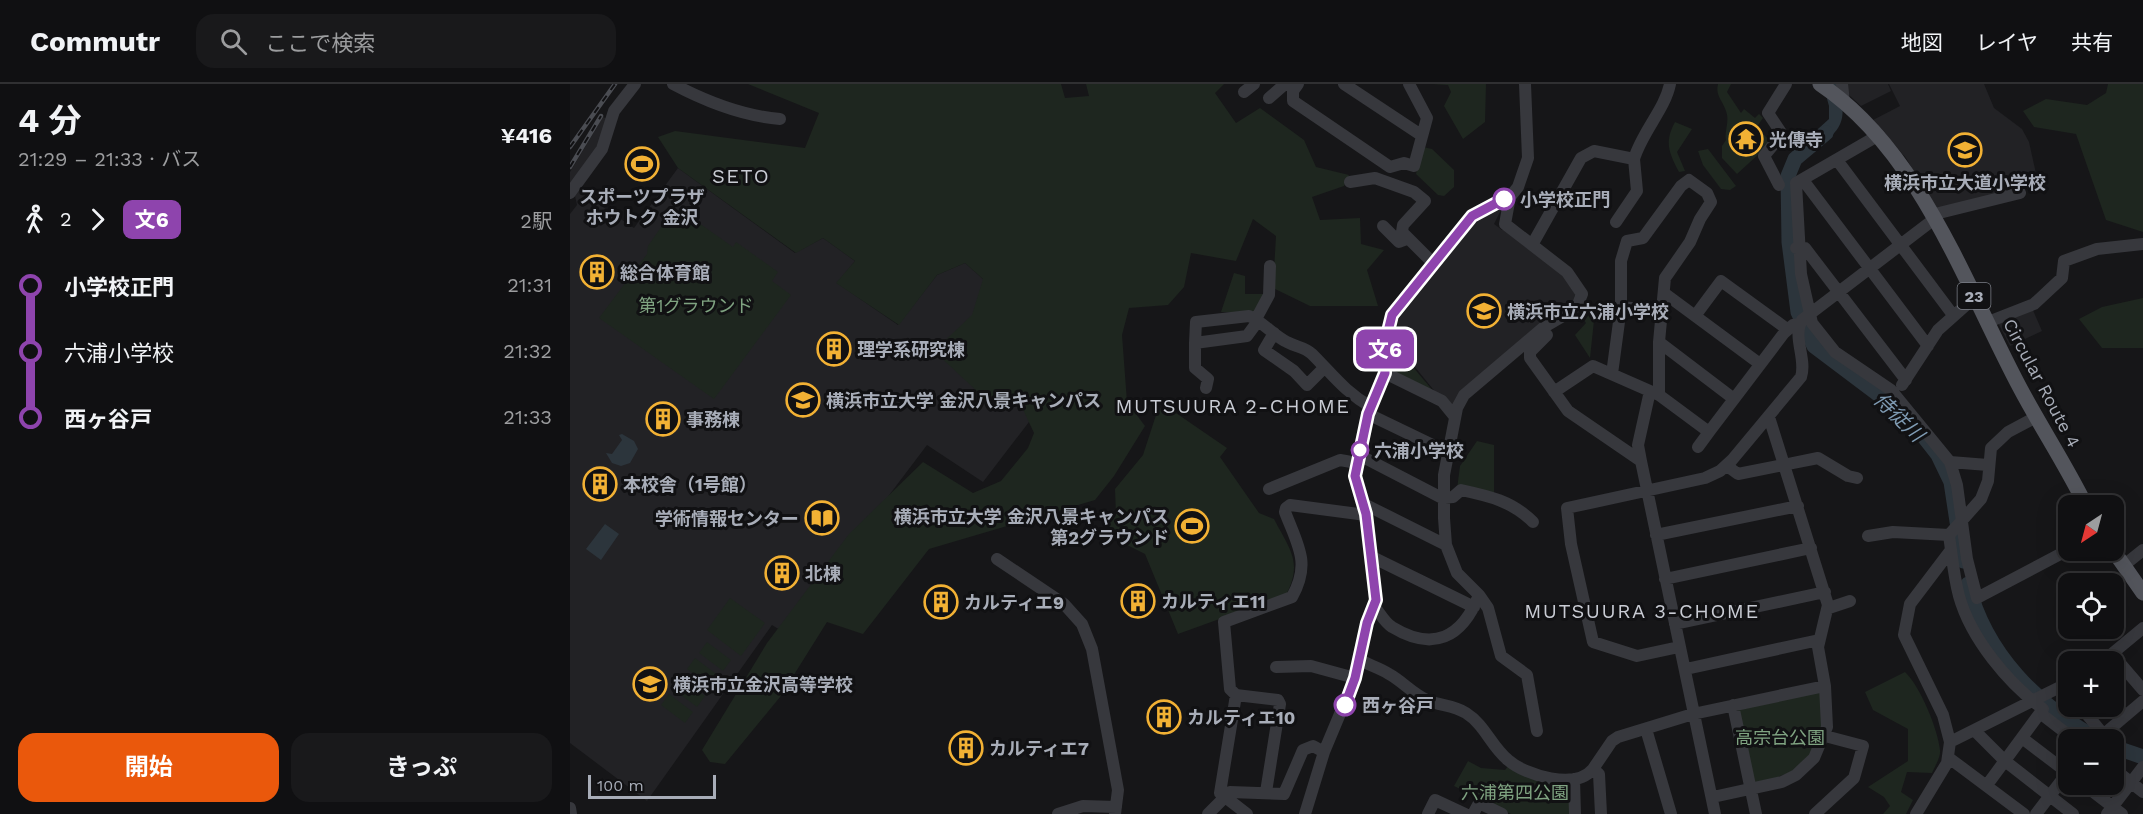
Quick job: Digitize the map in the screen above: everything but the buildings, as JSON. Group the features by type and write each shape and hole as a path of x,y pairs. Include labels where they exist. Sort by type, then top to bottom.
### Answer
{"main road":[{"name":"23","path":"1821,85 1844,101"},
{"name":"Circular Route 4","path":"1844,101 1879,135 1900,161 2080,495"},
{"path":"2120,561 2143,593"}],"street":[{"path":"570,193 602,149 614,111 635,84"},
{"path":"673,84 695,96 756,117 780,119"},
{"path":"1298,84 1292,97 1293,101 1390,167 1404,163 1414,166 1427,118 1409,84"},
{"path":"1344,84 1421,135"},
{"path":"1476,601 1457,573 1446,545 1442,498 1457,408 1464,395 1544,327 1568,313 1581,300 1582,294 1568,272 1505,224 1510,197 1523,177 1528,158 1525,84"},
{"path":"1616,222 1637,191 1634,159 1639,143 1666,99 1670,84"},
{"path":"1779,185 1764,156 1782,135 1768,113 1786,84"},
{"path":"1842,84 1844,101"},
{"path":"1679,647 1637,656 1593,642 1571,544 1567,507 1705,478 1727,466 1769,417 1801,377 1803,367 1799,339 1796,183 1879,135"},
{"path":"1532,245 1581,158 1594,151 1634,159"},
{"path":"1837,160 1953,315"},
{"path":"1350,182 1375,178 1414,192 1425,201 1403,225 1402,232 1433,263"},
{"path":"1612,374 1621,307 1621,261 1627,241 1643,237 1681,186 1689,180 1707,193 1710,206 1700,219 1690,242 1665,278 1655,393 1643,414 1638,445 1715,814"},
{"path":"1803,180 1928,346"},
{"path":"1698,447 1760,364 1799,321 1932,217 2020,194"},
{"path":"1305,814 1324,752 1355,678 1367,623 1376,600 1365,509 1355,476 1370,410 1385,373 1385,344 1392,315 1472,216 1510,197"},
{"path":"1383,226 1399,242 1407,239"},
{"path":"1988,322 2034,304 2062,278 2064,261 2097,249 2143,244"},
{"path":"1798,248 1805,248 1905,380"},
{"path":"1195,343 1247,336 1269,295 1270,266"},
{"path":"1695,316 1721,281 1799,321 1817,332 1835,352 1891,390 1927,430 1950,462 1957,485 1955,528 1951,550 1959,597 1973,626 2006,674 2043,709 1987,786"},
{"path":"1664,292 1760,364"},
{"path":"1895,397 1928,346 1953,315 1975,297"},
{"path":"1621,307 1663,311"},
{"path":"1568,313 1561,326 1548,333 1530,352 1530,358 1568,411 1641,461"},
{"path":"1206,388 1208,379 1195,368 1196,322 1231,316 1249,316 1288,343 1303,347 1351,395 1370,410 1449,453"},
{"path":"1274,333 1264,350 1294,371 1307,385 1324,368"},
{"path":"1659,342 1734,399"},
{"path":"1554,392 1593,366 1655,393 1709,432"},
{"path":"1385,373 1442,402 1455,417"},
{"path":"1713,797 1782,782 1796,775 1814,758 1825,735 1828,717 1819,640 1828,608 1825,592 1769,417"},
{"path":"1868,536 1955,528 1981,499 1988,481 1991,448 2008,432 2036,417"},
{"path":"1727,466 1738,474 1818,458 1848,476 1857,478"},
{"path":"1269,489 1340,460 1358,459 1442,498 1453,497 1461,490 1499,498 1522,511 1533,522"},
{"path":"1950,462 1988,465"},
{"path":"1266,792 1280,704 1278,700 1236,695 1230,689 1224,622 1292,597 1301,581 1304,560 1285,512 1286,508 1290,505 1365,509 1446,545"},
{"path":"1656,535 1797,506"},
{"path":"1955,528 1967,559 1977,598 2058,555"},
{"path":"1665,579 1811,548"},
{"path":"1916,814 1949,758 1950,742 1943,715 1904,635 1910,604 1951,550"},
{"path":"2123,566 2143,550"},
{"path":"1370,556 1488,608 1501,656 1527,675 1537,731"},
{"path":"997,559 1064,604 1088,635 1118,790 1115,811 1083,806 1059,814"},
{"path":"1675,624 1825,592"},
{"path":"1374,606 1390,626 1433,640 1455,632 1476,601"},
{"path":"1828,608 1850,601"},
{"path":"2118,651 2140,636"},
{"path":"1686,669 1819,640"},
{"path":"1360,660 1389,674 1428,700 1451,706 1468,715 1484,728 1506,759 1519,767 1553,778 1574,779 1586,776 1614,739 1693,714 1825,686"},
{"path":"1276,667 1311,666 1355,678"},
{"path":"2124,673 2143,690"},
{"path":"1950,742 2058,690"},
{"path":"1236,695 1222,769 1220,793 1247,814"},
{"path":"2109,729 2143,701"},
{"path":"1733,705 1756,814"},
{"path":"2040,713 2061,729"},
{"path":"1646,729 1671,814"},
{"path":"1974,730 2005,761 2073,814"},
{"path":"1815,814 1854,778 1863,746 1825,735"},
{"path":"2022,738 2058,765"},
{"path":"1208,814 1226,796 1236,790 1284,794 1304,750 1308,746 1324,752"},
{"path":"1949,758 1987,786 2006,809 2024,814"},
{"path":"2095,795 2114,812 2143,767"},
{"path":"1593,769 1599,774 1600,814"},
{"path":"2124,777 2143,792"},
{"path":"1574,779 1575,814"},
{"path":"2036,814 2058,785"},
{"path":"1428,814 1435,800 1465,814"},
{"path":"1473,814 1479,803 1502,814"},
{"path":"570,808 571,814"}],"shaded area":[{"path":"1823,84 1839,84 1842,115 1841,122 1833,135 1816,149 1808,138 1829,119 1829,106"},
{"path":"1844,84 1888,84 1891,91 1861,106 1850,96"},
{"name":"横浜市立大道小学校","path":"1889,84 1984,84 1994,108 2022,129 2029,142 2039,187 2024,188 1940,211 1935,208 1906,158 1873,120 1900,106"},
{"path":"603,117 608,119 600,146 570,187 570,172"},
{"name":"横浜市立大学 金沢八景キャンパス","path":"678,168 795,253 823,238 855,261 837,283 898,325 937,275 965,263 983,279 1042,405 983,482 927,445 785,633 772,625 647,801 570,743 570,214 577,205 575,196 579,191 634,228"},
{"name":"横浜市立六浦小学校","path":"1502,208 1494,224 1563,272 1577,290 1572,303 1455,407 1441,399 1393,340 1399,318 1478,219"},
{"path":"2032,308 2042,331 2010,346 1997,321"},
{"path":"622,434 634,441 638,449 630,463 621,466 612,463 606,453 612,454 622,440 619,435"},
{"path":"605,524 619,534 601,560 586,549"}],"green space":[{"path":"748,84 1061,84 1065,98 1089,96 1086,84 1224,84 1215,93 1236,123 1260,108 1304,140 1316,167 1349,175 1344,186 1312,197 1320,220 1360,218 1361,244 1384,250 1367,270 1378,306 1310,306 1273,288 1276,236 1253,219 1236,261 1191,253 1184,287 1168,305 1129,308 1122,335 1127,402 1145,426 1114,476 1095,500 929,549 863,634 827,622 780,697 725,764 710,762 702,750 767,643 849,534 923,462 973,493 1001,481 1028,448 1034,433 1020,403 980,394 934,351 972,315 983,279 965,263 937,275 899,325 836,283 855,261 823,238 796,253 678,168 658,137 675,131 805,148 819,113"},
{"path":"1432,84 1486,84 1485,122 1463,139 1444,106 1451,92 1448,85"},
{"path":"1718,84 1731,84 1727,92 1741,113 1744,109 1755,118 1759,114 1763,118 1756,128 1772,142 1737,174 1722,158 1722,146 1726,140 1727,115 1718,95"},
{"path":"2108,84 2143,84 2143,232 2106,220 2076,134 2034,127 2023,111 2046,99 2087,105 2106,93"},
{"path":"1675,122 1692,129 1677,152 1685,171 1679,172 1669,147"},
{"path":"1423,147 1432,149 1454,170 1454,187 1444,196 1438,195 1416,174"},
{"path":"1708,149 1736,186 1730,190 1721,189 1703,165 1698,151"},
{"name":"第1グラウンド","path":"686,214 733,247 736,242 778,272 772,281 791,295 714,399 599,318 647,254 648,246 668,217"},
{"path":"1234,273 1245,276 1245,294 1265,294 1253,312 1221,312"},
{"path":"2143,298 2143,348 2102,348 2079,319 2102,307"},
{"path":"1595,311 1590,358 1575,335 1586,323 1583,319"},
{"path":"1391,341 1434,392 1389,372"},
{"name":"横浜市立大学 金沢八景キャンパス 第2グラウンド","path":"1161,408 1173,411 1227,448 1220,457 1259,513 1274,519 1289,548 1294,565 1294,574 1286,595 1178,634 1145,554 1101,532 1116,515 1115,489 1143,455 1157,412"},
{"path":"1477,441 1494,445 1494,495 1457,489 1460,466"},
{"path":"730,598 765,623 741,656 707,630"},
{"path":"707,642 731,660 723,671 699,653"},
{"path":"695,658 719,676 711,687 687,669"},
{"path":"1905,672 1917,687 1927,708 1939,741 1940,753 1932,773 1907,772 1901,792 1913,800 1906,814 1883,814 1890,806 1884,797 1868,787 1908,761 1908,729 1873,710 1865,692"},
{"path":"681,678 705,696 697,707 673,689"},
{"name":"高宗台公園","path":"1822,691 1822,729 1812,755 1796,769 1786,774 1754,784 1738,709"},
{"path":"669,694 693,712 685,723 661,705"},
{"name":"六浦第四公園","path":"1468,761 1481,768 1505,770 1509,765 1569,785 1570,814 1511,814 1454,786"}],"waterway":[{"name":"侍従川","path":"1826,133 1795,159 1788,176 1789,242 1798,312 1814,346 1895,407 1920,432 1938,455 1951,482 1963,561"},
{"name":"侍従川","path":"1968,584 1987,633 2017,676 2055,711 2082,729"},
{"name":"侍従川","path":"2124,750 2143,757"}],"railway":[{"path":"570,147 615,84"},
{"path":"570,167 601,116"}],"bus line":[{"name":"文6","path":"1345,705 1360,660 1367,623 1376,600 1371,574 1366,514 1355,476 1368,414 1385,373 1385,344 1392,315 1472,216 1504,199"}],"place":[{"name":"光傳寺","path":"1746,139"},
{"name":"横浜市立大道小学校","path":"1965,150"},
{"name":"スポーツプラザ ホウトク 金沢","path":"642,164"},
{"name":"小学校正門","path":"1504,199"},
{"name":"総合体育館","path":"597,272"},
{"name":"横浜市立六浦小学校","path":"1484,311"},
{"name":"理学系研究棟","path":"834,349"},
{"name":"横浜市立大学 金沢八景キャンパス","path":"803,400"},
{"name":"事務棟","path":"663,419"},
{"name":"六浦小学校","path":"1360,450"},
{"name":"本校舎（1号館）","path":"600,484"},
{"name":"学術情報センター","path":"822,518"},
{"name":"横浜市立大学 金沢八景キャンパス 第2グラウンド","path":"1192,526"},
{"name":"北棟","path":"782,573"},
{"name":"カルティエ11","path":"1138,601"},
{"name":"カルティエ9","path":"941,602"},
{"name":"横浜市立金沢高等学校","path":"650,684"},
{"name":"西ヶ谷戸","path":"1345,705"},
{"name":"カルティエ10","path":"1164,717"},
{"name":"カルティエ7","path":"966,748"}],"district":[{"name":"SETO","path":"741,176"},
{"name":"MUTSUURA 2-CHOME","path":"1233,406"},
{"name":"MUTSUURA 3-CHOME","path":"1642,611"}]}
